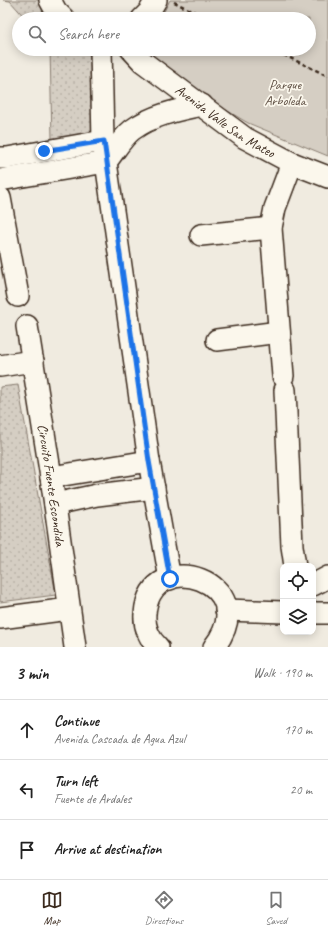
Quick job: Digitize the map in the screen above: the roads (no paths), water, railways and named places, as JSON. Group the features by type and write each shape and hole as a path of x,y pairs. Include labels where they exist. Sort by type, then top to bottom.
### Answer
{"street":[{"path":"50,0 57,12"},
{"path":"149,12 156,0"},
{"path":"101,56 106,162 149,461 170,579"},
{"name":"Avenida Valle San Mateo","path":"137,56 143,62 245,138 292,163 328,177"},
{"path":"0,180 106,162 131,131 153,118 173,111 202,105"},
{"path":"0,158 104,141"},
{"path":"292,163 275,208 271,228 278,332 284,383 292,546 295,563"},
{"path":"0,198 5,259 18,296"},
{"path":"201,235 271,228"},
{"name":"Circuito Fuente Escondida","path":"27,326 51,476 75,647"},
{"path":"216,340 278,332"},
{"path":"0,366 33,361"},
{"path":"51,476 149,461"},
{"path":"55,504 97,495 154,488"},
{"path":"158,647 147,633 144,620 145,607 150,595 159,585 170,579 182,576 194,576 206,581 216,588 223,598 226,610 226,624 222,637 214,647"},
{"path":"316,583 328,577"},
{"path":"0,618 70,609"},
{"path":"226,610 280,612"},
{"path":"316,613 328,613"}],"park label":[{"name":"Parque Arboleda","path":"285,92"}]}
